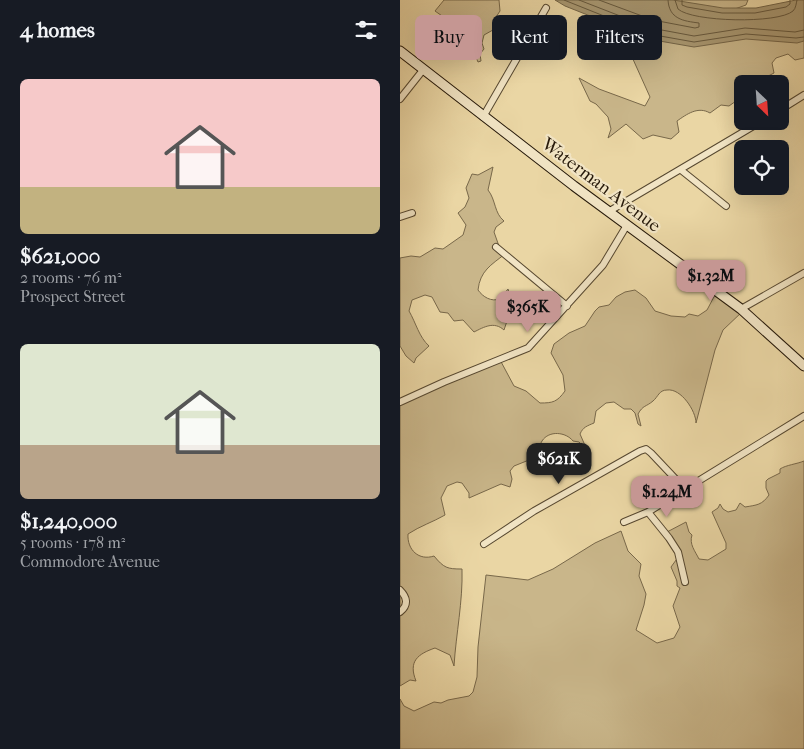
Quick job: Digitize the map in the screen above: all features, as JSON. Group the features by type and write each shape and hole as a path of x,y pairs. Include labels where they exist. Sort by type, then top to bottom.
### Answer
{"main road":[{"name":"Waterman Avenue","path":"400,51 608,212 740,309 804,366"}],"street":[{"path":"483,117 546,8"},
{"path":"400,99 423,70"},
{"path":"789,104 804,95"},
{"path":"608,212 747,130"},
{"path":"681,170 726,206"},
{"path":"400,217 412,214"},
{"path":"400,402 528,348 603,265 627,225"},
{"path":"496,247 567,306"},
{"path":"740,309 804,273"},
{"path":"624,522 648,512 804,416"},
{"path":"484,544 534,511 646,449 685,489"},
{"path":"648,512 678,552 685,582"},
{"path":"400,590 405,596 406,606 400,612"}],"shaded area":[{"path":"444,0 499,0 500,11 497,15 492,15 492,30 484,35 482,43 482,15 441,15 435,11"},
{"path":"652,0 748,0 746,5 732,10"},
{"path":"662,24 738,35 804,36 804,58 795,60 788,54 776,58 772,63 774,73 770,75 734,75 734,102 729,106 721,105 710,113 701,110 689,114 677,121 679,132 671,139 653,135 643,139 626,124 608,138 611,129 608,117 596,104 590,101 579,78 599,89 645,106 650,97 633,60 662,60"},
{"path":"493,167 488,190 498,214 504,221 496,227 494,232 500,249 505,254 484,273 478,290 482,295 497,300 508,289 511,299 520,307 509,315 504,330 493,325 474,332 463,320 454,321 448,313 440,312 432,297 425,295 412,300 409,311 420,334 429,346 416,358 414,363 406,356 400,346 400,258 420,257 435,248 443,249 463,235 466,225 458,213 465,207 469,198 466,188 472,174 478,175"},
{"path":"635,290 646,298 655,311 671,316 685,317 689,314 698,316 707,310 716,293 743,311 723,330 715,350 696,423 687,401 672,390 662,391 653,401 641,409 638,414 641,426 638,424 635,413 631,409 624,409 614,402 606,403 596,411 594,423 584,428 580,434 587,450 579,442 573,441 562,434 549,435 542,441 539,456 514,466 510,471 512,479 510,487 501,484 469,498 469,493 462,483 457,482 447,486 441,498 445,515 408,534 408,540 415,553 423,557 434,556 446,567 462,569 454,666 450,655 435,648 416,659 413,668 416,681 410,680 400,686 400,400 499,358 514,386 526,391 540,403 554,401 560,398 565,391 563,375 551,353 554,344 569,333 585,326 599,307 609,305 616,297 625,292"},
{"path":"804,461 804,749 400,749 400,699 404,706 414,711 434,702 441,703 469,696 473,692 477,677 478,647 486,575 528,580 553,569 595,543 621,531 628,551 641,564 639,576 646,594 636,630 657,643 674,638 680,627 673,606 680,588 677,586 677,581 671,567 679,556 667,532 686,522 692,535 694,550 699,559 708,560 726,549 726,543 712,512 720,504 728,512 736,510 740,503 745,507 761,503 769,495 766,488 766,481 768,479 780,473 782,468"}],"water":[{"path":"555,0 673,0 723,8 756,8 804,0 804,41 797,43 746,39 694,47 662,41 662,15 588,15"}]}
